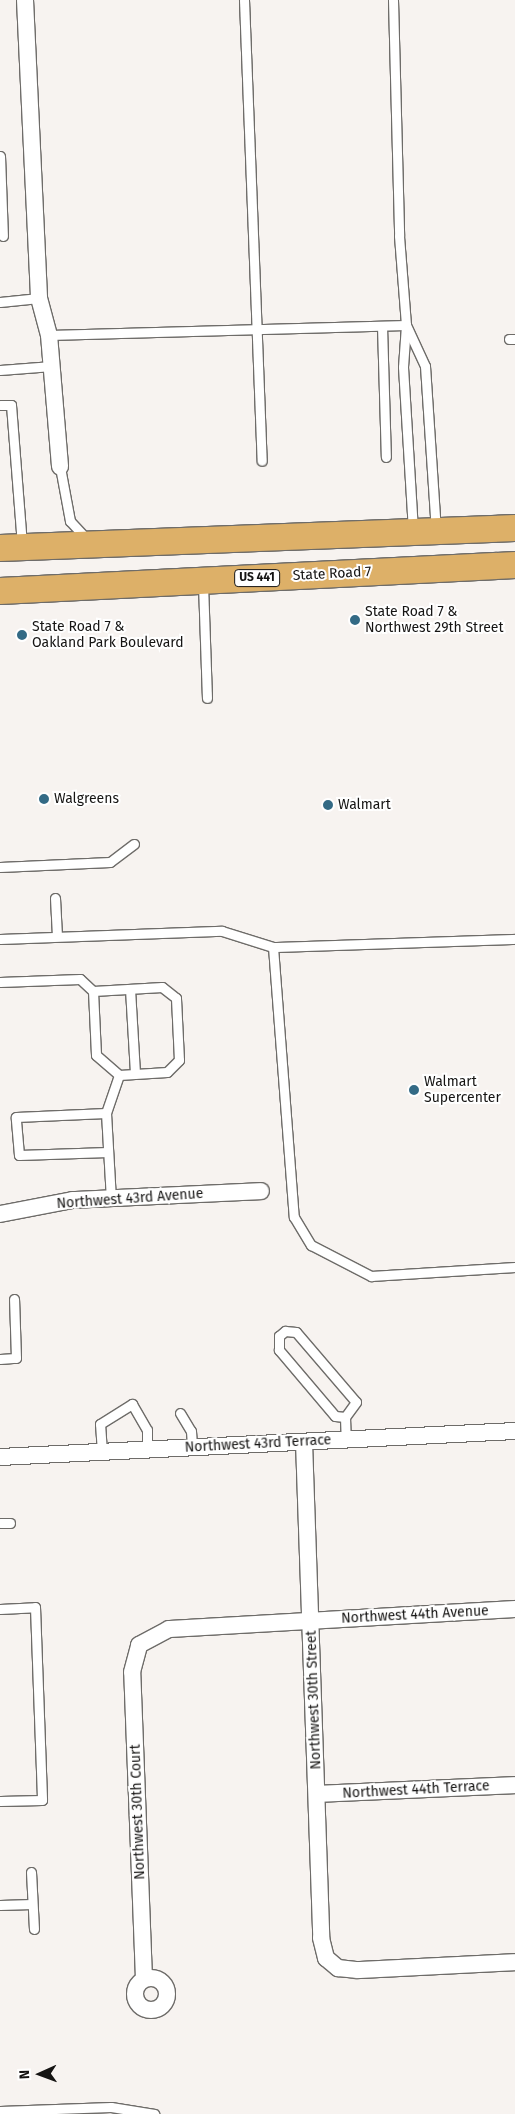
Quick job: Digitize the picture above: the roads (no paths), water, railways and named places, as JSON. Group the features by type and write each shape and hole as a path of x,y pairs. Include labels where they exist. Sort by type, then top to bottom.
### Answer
{"main road":[{"path":"11,548 515,528"},
{"name":"State Road 7","path":"0,591 515,565"}],"street":[{"path":"25,0 39,298 50,334 60,467"},
{"name":"Northwest 43rd Avenue","path":"0,1214 111,1199 261,1191"},
{"name":"Northwest 43rd Terrace","path":"0,1457 515,1431"},
{"name":"Northwest 30th Street","path":"304,1442 318,1794 320,1938 326,1958 338,1968 358,1970 515,1962"},
{"name":"Northwest 44th Avenue","path":"139,1645 169,1629 515,1609"},
{"name":"Northwest 30th Court","path":"139,1645 132,1672 144,1979"},
{"name":"Northwest 44th Terrace","path":"318,1794 515,1785"}],"lane":[{"path":"244,0 262,461"},
{"path":"393,0 398,236 406,325 403,367 425,531"},
{"path":"0,156 3,236"},
{"path":"0,302 39,298"},
{"path":"50,334 406,325"},
{"path":"406,325 425,366 425,531"},
{"path":"382,326 386,457"},
{"path":"0,370 52,366"},
{"path":"0,405 11,405 11,548"},
{"path":"60,467 70,521 91,544"},
{"path":"203,580 207,698"},
{"path":"0,867 110,862 134,844"},
{"path":"54,898 57,936"},
{"path":"0,938 222,930 273,946 515,939"},
{"path":"273,946 294,1216 311,1245 371,1276 515,1267"},
{"path":"0,982 80,979 93,991 96,1055 119,1075 167,1072 179,1060 176,998 162,987 93,991"},
{"path":"130,989 135,1074"},
{"path":"111,1199 106,1113 119,1075"},
{"path":"106,1113 16,1117 19,1156 108,1152"},
{"path":"0,1359 16,1358 14,1299"},
{"path":"345,1417 334,1416 279,1350 279,1336 285,1330 296,1332 356,1402 345,1417 346,1440"},
{"path":"102,1452 100,1424 132,1404 147,1430 147,1450"},
{"path":"180,1413 191,1431 192,1447"},
{"path":"0,1523 10,1523"},
{"path":"0,1609 34,1608 42,1800 0,1802"},
{"path":"32,1872 34,1929"},
{"path":"0,1905 32,1904"},
{"path":"0,2111 133,2112 154,2114"}],"place":[{"name":"State Road 7 & Northwest 29th Street","path":"355,620"},
{"name":"State Road 7 & Oakland Park Boulevard","path":"22,635"},
{"name":"Walgreens","path":"44,799"},
{"name":"Walmart","path":"328,805"},
{"name":"Walmart Supercenter","path":"414,1090"}]}
